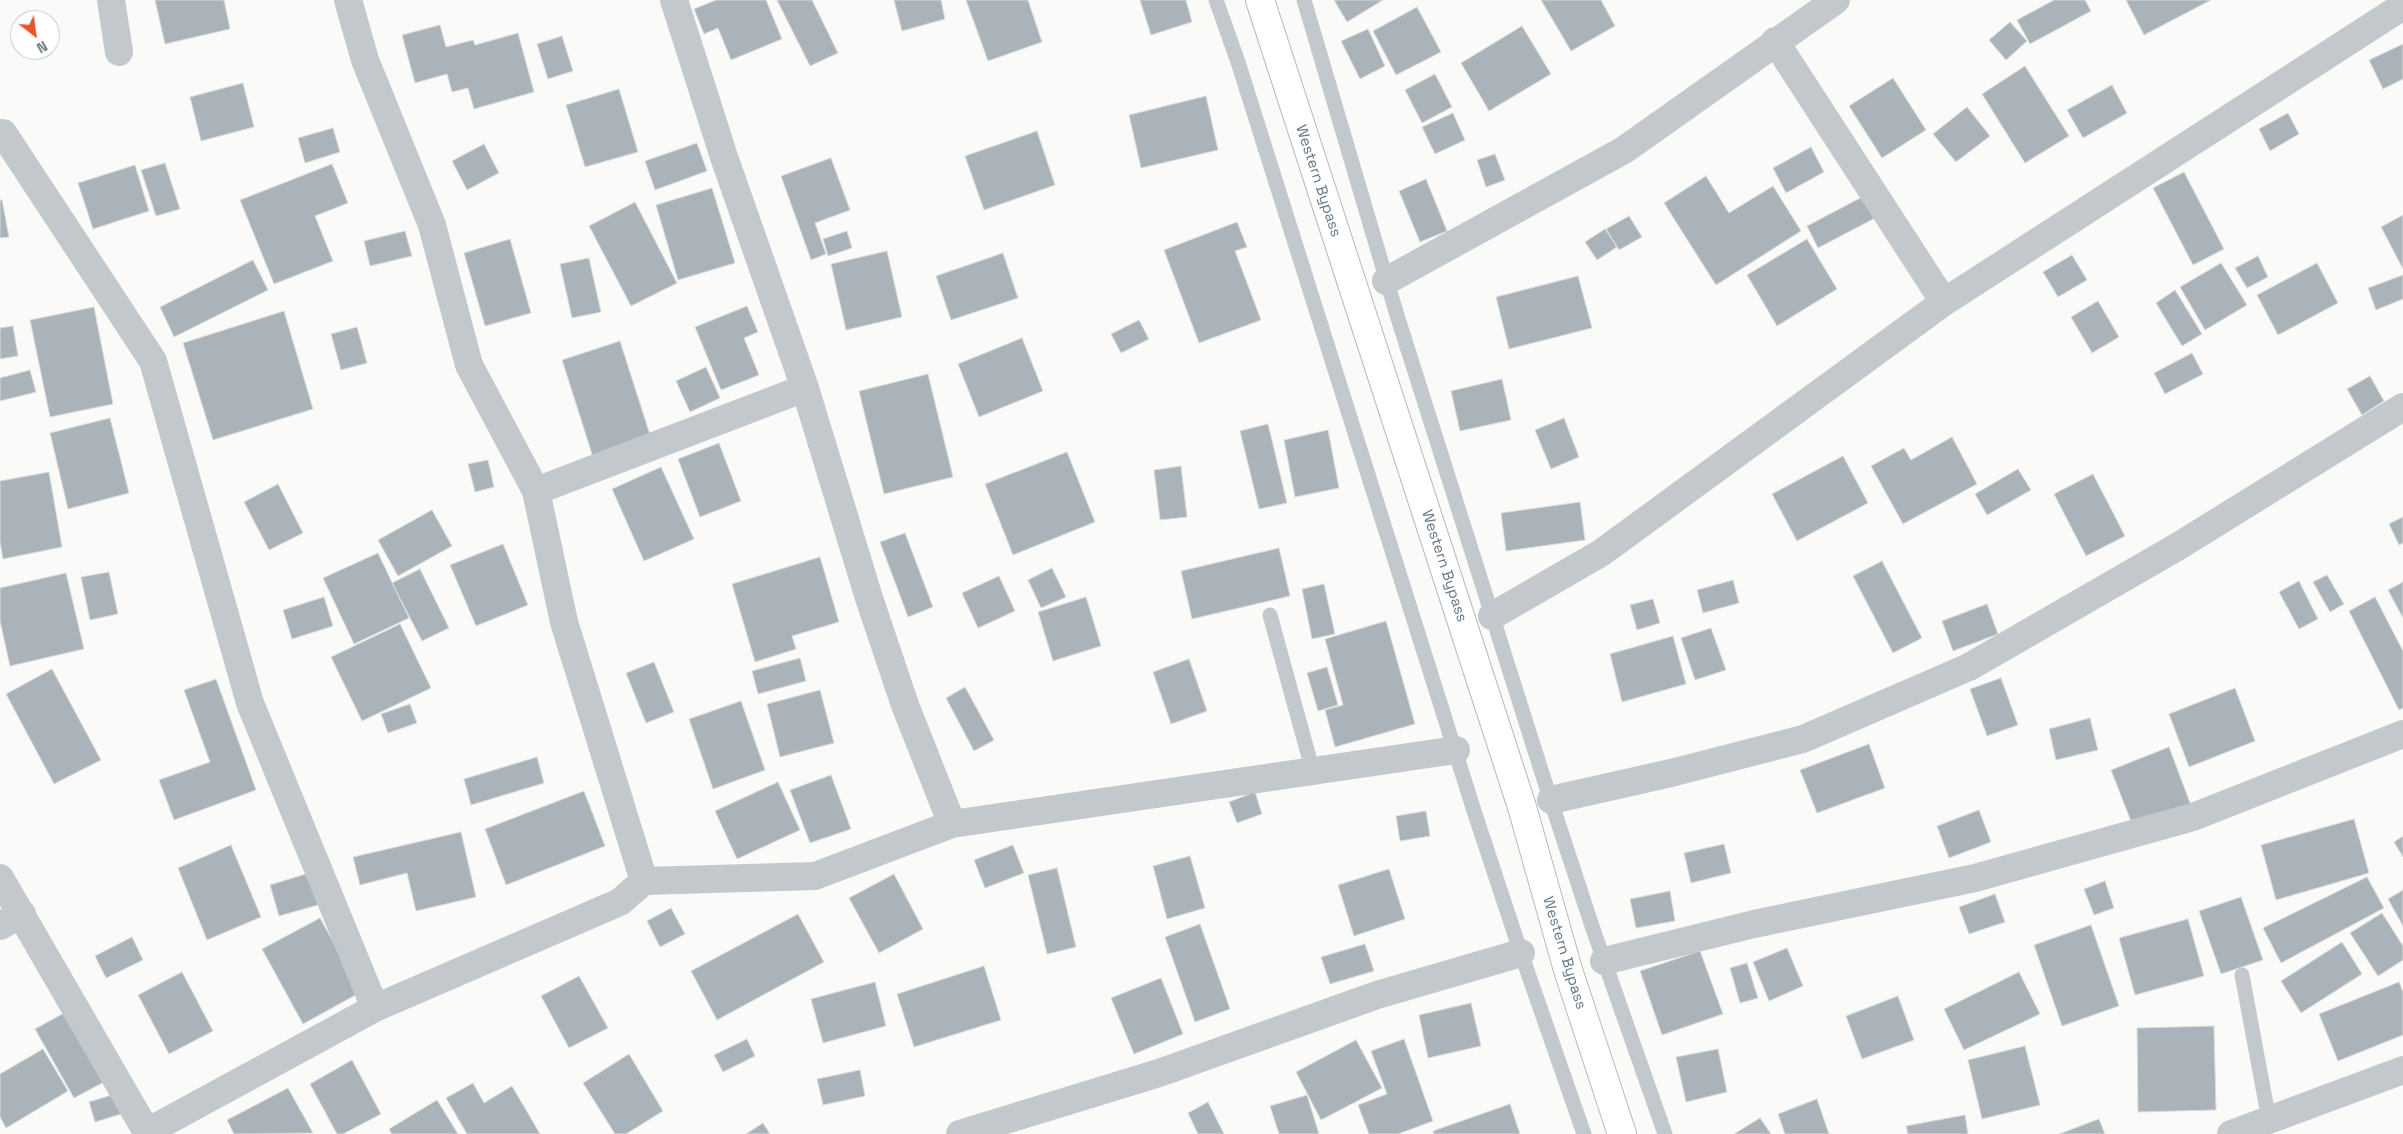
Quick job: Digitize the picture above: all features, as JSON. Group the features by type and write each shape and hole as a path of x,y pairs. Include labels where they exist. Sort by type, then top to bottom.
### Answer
{"main road":[{"name":"Western Bypass","path":"1260,0 1522,807 1568,970 1622,1134"}],"street":[{"path":"111,0 119,52"},
{"path":"348,0 365,60 432,225 469,365 536,491 564,622 644,881"},
{"path":"674,0 724,157 805,388 875,616 905,705 952,824"},
{"path":"1386,281 1624,150 1836,0"},
{"path":"1492,616 1601,553 1944,302 2403,6"},
{"path":"1775,42 1944,302"},
{"path":"0,133 4,133 153,361 250,703 375,1008"},
{"path":"536,491 805,388"},
{"path":"1551,800 1671,773 1803,739 1969,667 2177,547 2403,407"},
{"path":"1604,961 1754,924 1975,878 2193,817 2403,734"},
{"path":"0,878 11,920 147,1133 375,1008 620,902 644,881 815,876 952,824 1456,750"},
{"path":"960,1134 1159,1073 1377,995 1520,953"},
{"path":"2231,1134 2403,1070"}],"lane":[{"path":"1216,0 1238,62 1520,953 1584,1134"},
{"path":"1304,0 1386,281 1492,616 1604,961 1665,1134"},
{"path":"1270,614 1314,772"},
{"path":"2242,975 2269,1120"}],"building":[{"path":"155,0 224,0 230,29 165,44"},
{"path":"716,0 766,0 782,39 731,60 718,28 704,34 694,9"},
{"path":"777,0 812,0 838,53 810,66"},
{"path":"894,0 941,0 945,19 902,31"},
{"path":"966,0 1028,0 1042,42 988,61"},
{"path":"1140,0 1186,0 1192,22 1151,35"},
{"path":"1334,0 1383,0 1347,22"},
{"path":"1541,0 1601,0 1615,26 1571,51"},
{"path":"2054,0 2085,0 2091,11 2030,44 2017,20"},
{"path":"2126,0 2211,0 2144,35"},
{"path":"1417,7 1441,52 1396,75 1373,31"},
{"path":"2010,22 2027,41 2006,60 1989,40"},
{"path":"440,25 446,47 473,40 475,45 518,33 534,92 474,109 468,88 452,92 447,74 415,83 402,35"},
{"path":"1522,26 1551,74 1489,111 1461,63"},
{"path":"1368,29 1385,66 1360,79 1341,41"},
{"path":"562,36 573,71 548,79 537,44"},
{"path":"2403,44 2403,79 2383,89 2369,60"},
{"path":"2025,66 2069,136 2025,163 1982,94"},
{"path":"1435,74 1452,107 1422,123 1405,90"},
{"path":"1893,78 1926,130 1882,158 1849,106"},
{"path":"243,83 254,127 201,141 190,97"},
{"path":"2112,85 2127,113 2083,138 2067,110"},
{"path":"619,89 638,152 585,167 566,105"},
{"path":"1206,96 1218,150 1141,168 1129,115"},
{"path":"1967,107 1990,136 1956,162 1933,134"},
{"path":"1453,113 1465,140 1435,154 1422,127"},
{"path":"2288,113 2299,134 2270,151 2259,129"},
{"path":"333,128 340,152 305,163 298,138"},
{"path":"1037,131 1055,185 984,210 965,156"},
{"path":"697,143 707,171 655,190 645,161"},
{"path":"484,144 499,173 467,190 452,161"},
{"path":"1811,147 1824,172 1786,193 1773,168"},
{"path":"1495,154 1505,180 1486,187 1477,160"},
{"path":"831,158 850,210 815,223 826,254 811,260 781,176"},
{"path":"165,163 180,209 156,216 141,170"},
{"path":"332,164 348,203 315,216 333,261 274,284 240,200"},
{"path":"135,165 149,211 93,229 78,183"},
{"path":"2184,172 2224,249 2193,265 2153,188"},
{"path":"1706,176 1729,213 1773,186 1801,231 1716,285 1664,203"},
{"path":"1426,179 1447,231 1420,242 1399,191"},
{"path":"712,188 735,263 678,280 656,205"},
{"path":"1866,195 1877,217 1818,248 1807,226"},
{"path":"0,200 2,200 9,237 0,238"},
{"path":"635,202 677,283 631,306 589,226"},
{"path":"2403,215 2403,269 2381,227"},
{"path":"1629,216 1642,237 1619,250 1606,229"},
{"path":"1237,222 1247,247 1235,251 1261,320 1199,343 1164,250"},
{"path":"1605,229 1617,247 1597,260 1585,242"},
{"path":"405,231 412,256 370,266 364,241"},
{"path":"847,231 852,248 828,256 823,239"},
{"path":"510,239 531,313 485,326 464,253"},
{"path":"1807,239 1837,289 1777,326 1747,275"},
{"path":"887,251 902,317 846,330 831,264"},
{"path":"1003,253 1018,298 951,320 936,276"},
{"path":"2072,255 2087,280 2058,297 2043,272"},
{"path":"2258,256 2268,277 2247,288 2235,268"},
{"path":"589,258 601,312 572,318 560,264"},
{"path":"253,260 268,290 174,337 160,307"},
{"path":"2221,263 2247,305 2205,330 2180,287"},
{"path":"2317,263 2338,303 2278,335 2257,295"},
{"path":"2403,275 2403,299 2376,310 2368,288"},
{"path":"1578,276 1592,328 1509,349 1496,297"},
{"path":"2175,290 2202,334 2182,346 2156,303"},
{"path":"2098,301 2119,337 2092,353 2071,317"},
{"path":"747,306 758,332 744,338 759,375 721,390 695,327"},
{"path":"94,307 113,404 50,417 30,320"},
{"path":"284,311 313,409 213,440 183,343"},
{"path":"1139,320 1149,339 1121,353 1111,334"},
{"path":"13,326 18,356 0,359 0,328"},
{"path":"357,327 367,363 341,370 331,334"},
{"path":"1022,338 1043,391 979,417 958,364"},
{"path":"620,341 651,438 593,457 562,360"},
{"path":"2192,353 2203,374 2165,394 2154,373"},
{"path":"706,367 720,398 690,412 676,381"},
{"path":"30,370 36,392 0,401 0,378"},
{"path":"928,374 953,477 884,494 859,391"},
{"path":"2370,376 2384,401 2362,415 2347,389"},
{"path":"1502,379 1511,420 1460,431 1451,391"},
{"path":"110,418 129,493 68,509 50,433"},
{"path":"1564,418 1579,457 1551,469 1535,430"},
{"path":"1268,424 1287,503 1259,509 1240,431"},
{"path":"1328,430 1339,488 1295,497 1284,440"},
{"path":"1952,437 1977,484 1903,524 1871,466 1904,448 1911,460"},
{"path":"719,443 741,501 700,517 678,459"},
{"path":"1067,452 1095,522 1013,555 985,484"},
{"path":"1843,456 1868,503 1797,541 1772,494"},
{"path":"488,460 494,487 475,492 468,464"},
{"path":"1181,466 1187,517 1160,520 1154,470"},
{"path":"661,467 694,539 644,561 612,489"},
{"path":"2018,469 2031,490 1987,515 1975,494"},
{"path":"49,472 62,547 3,559 0,542 0,481"},
{"path":"2093,474 2125,536 2086,556 2054,494"},
{"path":"278,484 303,533 269,550 244,502"},
{"path":"1580,502 1585,540 1506,551 1501,513"},
{"path":"432,510 452,546 398,576 378,540"},
{"path":"2403,517 2403,543 2399,545 2389,524"},
{"path":"905,533 933,607 908,617 880,542"},
{"path":"503,544 528,605 476,626 450,565"},
{"path":"1279,548 1290,596 1192,619 1181,571"},
{"path":"378,553 409,618 354,644 323,578"},
{"path":"820,557 839,622 792,636 796,649 755,662 732,584"},
{"path":"1882,561 1922,638 1893,653 1853,576"},
{"path":"1052,568 1066,597 1041,608 1028,580"},
{"path":"420,569 449,628 422,641 392,583"},
{"path":"109,572 118,614 90,620 81,577"},
{"path":"66,573 84,649 10,666 0,621 0,588"},
{"path":"2327,575 2344,604 2330,612 2313,582"},
{"path":"999,576 1015,611 978,628 962,593"},
{"path":"1733,580 1739,603 1703,613 1697,590"},
{"path":"2299,581 2318,619 2299,629 2279,592"},
{"path":"2403,582 2403,618 2388,590"},
{"path":"1324,584 1335,634 1312,639 1302,589"},
{"path":"324,597 333,626 292,639 283,610"},
{"path":"1086,597 1101,646 1053,661 1038,612"},
{"path":"2375,597 2403,651 2403,708 2399,710 2349,611"},
{"path":"1653,599 1660,623 1637,630 1630,605"},
{"path":"1987,604 1998,634 1953,651 1942,621"},
{"path":"1386,621 1415,724 1335,747 1325,710 1343,705 1325,639"},
{"path":"400,624 431,688 362,721 331,657"},
{"path":"1711,628 1726,670 1695,680 1681,638"},
{"path":"1673,636 1686,684 1622,702 1610,654"},
{"path":"800,658 806,681 758,694 752,671"},
{"path":"1189,659 1207,711 1171,724 1153,672"},
{"path":"654,662 674,712 646,723 626,673"},
{"path":"1327,667 1338,705 1318,711 1307,673"},
{"path":"52,669 101,760 54,784 6,694"},
{"path":"2001,678 2018,725 1987,736 1970,689"},
{"path":"216,679 256,790 174,820 159,780 210,762 184,690"},
{"path":"965,687 994,740 974,751 946,698"},
{"path":"2235,688 2255,741 2189,767 2169,714"},
{"path":"820,690 834,743 780,757 767,704"},
{"path":"741,701 765,770 713,789 689,719"},
{"path":"410,704 417,723 388,733 381,714"},
{"path":"2090,718 2098,750 2056,760 2049,729"},
{"path":"1869,744 1885,788 1817,813 1800,770"},
{"path":"2169,747 2192,808 2134,829 2111,770"},
{"path":"537,757 544,783 471,805 464,779"},
{"path":"831,775 851,829 810,843 790,790"},
{"path":"778,782 800,830 737,859 715,811"},
{"path":"584,791 605,846 506,885 485,829"},
{"path":"1255,792 1262,814 1237,823 1229,802"},
{"path":"1979,810 1991,842 1949,858 1937,826"},
{"path":"1426,811 1430,836 1400,841 1396,816"},
{"path":"2354,819 2369,873 2276,900 2261,845"},
{"path":"461,832 476,897 416,911 407,873 360,885 353,857"},
{"path":"2403,836 2403,857 2394,842"},
{"path":"1724,844 1731,873 1691,883 1684,853"},
{"path":"231,845 261,917 207,940 178,868"},
{"path":"1013,845 1024,873 985,888 974,860"},
{"path":"1190,856 1205,908 1167,919 1153,866"},
{"path":"1057,868 1076,947 1047,954 1028,875"},
{"path":"1389,869 1405,919 1354,936 1338,885"},
{"path":"309,873 318,905 279,916 270,885"},
{"path":"894,874 923,929 879,953 849,898"},
{"path":"2367,877 2384,908 2281,963 2263,928"},
{"path":"2105,881 2114,908 2094,915 2084,889"},
{"path":"2403,890 2403,926 2388,899"},
{"path":"1670,891 1675,921 1636,928 1630,899"},
{"path":"1995,894 2005,922 1969,934 1959,907"},
{"path":"2241,897 2263,960 2221,974 2199,911"},
{"path":"671,908 685,934 660,947 647,921"},
{"path":"2382,913 2403,946 2403,960 2378,976 2350,933"},
{"path":"798,914 824,962 717,1020 691,971"},
{"path":"320,918 361,992 303,1024 262,949"},
{"path":"2188,919 2204,976 2135,995 2119,938"},
{"path":"1200,924 1230,1009 1195,1022 1165,937"},
{"path":"2091,925 2119,1006 2062,1026 2034,945"},
{"path":"132,937 143,960 106,978 95,956"},
{"path":"2342,942 2362,974 2301,1013 2281,981"},
{"path":"1365,944 1374,971 1330,984 1321,957"},
{"path":"1787,948 1803,986 1769,1001 1753,962"},
{"path":"1700,951 1723,1014 1662,1035 1640,971"},
{"path":"1747,963 1758,998 1740,1003 1730,968"},
{"path":"984,966 1001,1020 914,1047 897,994"},
{"path":"182,972 213,1031 169,1054 138,995"},
{"path":"2019,972 2040,1014 1964,1050 1944,1009"},
{"path":"579,976 608,1028 569,1048 541,996"},
{"path":"1161,978 1183,1034 1134,1054 1111,998"},
{"path":"875,982 886,1026 823,1043 811,999"},
{"path":"2399,982 2403,992 2403,1035 2338,1061 2319,1014"},
{"path":"1898,996 1914,1040 1862,1059 1846,1016"},
{"path":"1471,1003 1481,1046 1428,1058 1419,1015"},
{"path":"66,1012 104,1082 74,1098 35,1029"},
{"path":"2214,1026 2216,1110 2138,1112 2137,1028"},
{"path":"747,1039 755,1056 723,1072 714,1055"},
{"path":"1404,1039 1433,1121 1398,1134 1369,1134 1358,1105 1387,1094 1371,1051"},
{"path":"1356,1040 1382,1088 1321,1120 1296,1072"},
{"path":"2025,1046 2040,1105 1982,1119 1968,1060"},
{"path":"43,1049 68,1091 6,1128 0,1117 0,1074"},
{"path":"1718,1049 1727,1092 1686,1102 1676,1057"},
{"path":"629,1054 663,1111 626,1134 615,1134 583,1083"},
{"path":"352,1060 381,1114 343,1134 337,1134 310,1084"},
{"path":"860,1070 865,1096 823,1105 817,1079"},
{"path":"473,1083 484,1103 512,1086 540,1134 467,1134 446,1098"},
{"path":"288,1088 313,1133 234,1134 227,1120"},
{"path":"115,1094 121,1114 95,1122 89,1102"},
{"path":"1307,1095 1319,1134 1279,1134 1270,1106"},
{"path":"1817,1099 1829,1134 1785,1134 1778,1114"},
{"path":"437,1100 458,1134 392,1134 389,1129"},
{"path":"1208,1102 1224,1134 1198,1134 1188,1113"},
{"path":"1510,1104 1520,1134 1434,1134 1433,1131"},
{"path":"1965,1115 1968,1134 1908,1134 1906,1126"},
{"path":"1760,1118 1771,1134 1734,1134"},
{"path":"2099,1119 2105,1134 2059,1134"},
{"path":"763,1123 770,1134 746,1134"}]}
